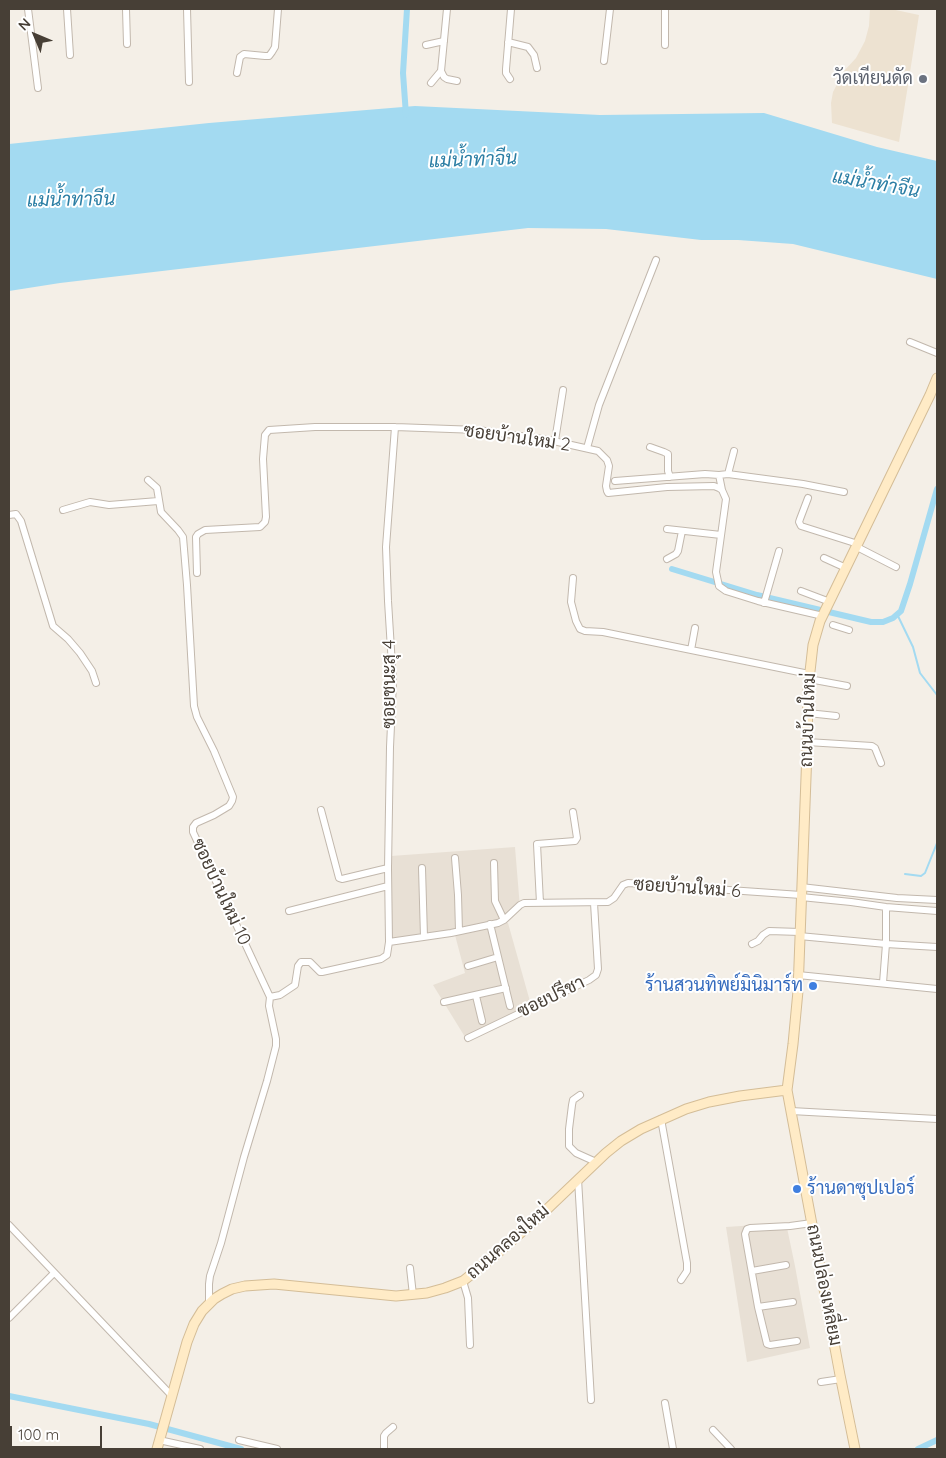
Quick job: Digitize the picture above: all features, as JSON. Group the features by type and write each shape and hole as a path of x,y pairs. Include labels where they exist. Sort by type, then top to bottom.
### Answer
{"street":[{"path":"28,9 38,88"},
{"path":"67,9 70,56"},
{"path":"126,9 127,44"},
{"path":"187,9 189,82"},
{"path":"237,73 240,57 244,54 268,56 272,52 275,47 278,9"},
{"path":"431,83 441,72 447,9"},
{"path":"510,79 506,69 511,9"},
{"path":"604,61 610,9"},
{"path":"665,9 665,45"},
{"path":"426,45 444,41"},
{"path":"508,42 528,47 534,55 537,68"},
{"path":"441,72 447,79 458,81"},
{"path":"587,448 599,405 656,260"},
{"path":"910,342 937,353"},
{"name":"ถนนบ้านใหม่","path":"787,1090 793,1044 798,975 809,677 813,645 826,622 830,602 937,378"},
{"path":"555,442 563,390"},
{"name":"ซอยบ้านใหม่ 2","path":"197,573 196,538 198,534 204,530 260,527 265,522 263,459 265,434 269,430 315,427 395,427 478,430 587,448 602,454 609,466 606,486 608,494 667,487 714,486 722,490"},
{"name":"ซอยชนะสุ 4","path":"389,942 388,868 393,682 386,547 395,427"},
{"path":"650,448 668,454 670,477"},
{"path":"728,474 734,451"},
{"path":"615,481 728,474 804,484 844,492"},
{"path":"719,475 726,499 716,572 719,586 726,591 849,630"},
{"name":"ซอยบ้านใหม่ 10","path":"148,480 157,488 161,512 182,537 188,585 194,706 197,717 233,796 229,806 196,823 192,827 193,832 270,997 269,1006 275,1031 276,1046 267,1080 210,1276 209,1304"},
{"path":"808,498 799,522 801,526 857,546 896,567"},
{"path":"63,510 90,502 109,505 158,501"},
{"path":"9,515 16,514 19,516 52,626 68,639 80,653 92,671 96,683"},
{"path":"667,529 721,535"},
{"path":"668,559 678,551 682,531"},
{"path":"764,603 778,551"},
{"path":"824,558 846,568"},
{"path":"573,578 571,602 576,622 580,629 585,631 603,632 691,650 847,686"},
{"path":"801,591 830,602"},
{"path":"691,650 695,628"},
{"path":"808,713 836,716"},
{"path":"807,742 872,746 876,748 880,764"},
{"path":"322,810 339,878 342,879 388,868"},
{"path":"540,903 536,844 575,841 577,838 573,812"},
{"path":"455,858 459,931"},
{"path":"494,863 495,901 504,920"},
{"path":"422,868 424,937"},
{"name":"ซอยบ้านใหม่ 6","path":"389,942 459,931 504,920 524,903 594,903 611,901 623,885 631,882 674,887 801,893"},
{"path":"289,911 388,886"},
{"path":"801,893 937,900"},
{"path":"801,893 886,907 937,911"},
{"name":"ซอยปรีชา","path":"468,1038 596,975 598,969 594,903"},
{"path":"883,983 886,907"},
{"path":"490,924 510,1006"},
{"path":"752,944 769,931 886,944 937,947"},
{"path":"270,997 280,996 295,986 298,966 301,962 310,962 320,972 337,970 381,959 388,953 389,942"},
{"path":"468,966 498,958"},
{"path":"798,975 937,988"},
{"path":"444,1002 506,988"},
{"path":"476,996 482,1022"},
{"name":"ถนนปล่องเหลี่ยม","path":"787,1090 855,1449"},
{"name":"ถนนคลองใหม่","path":"156,1449 194,1324 202,1311 222,1294 245,1286 274,1284 396,1296 427,1293 462,1281 492,1258 542,1214 596,1162 621,1141 641,1129 686,1109 709,1102 787,1090"},
{"path":"580,1095 573,1100 572,1105 569,1129 570,1146 576,1153 596,1162"},
{"path":"791,1111 937,1119"},
{"path":"661,1120 687,1263 686,1275 681,1280"},
{"path":"578,1179 591,1400"},
{"path":"796,1341 770,1346 767,1344 758,1307 746,1234 750,1228 812,1223"},
{"path":"9,1225 172,1396"},
{"path":"752,1271 786,1265"},
{"path":"410,1268 413,1295"},
{"path":"9,1318 54,1273"},
{"path":"462,1281 468,1298 470,1345"},
{"path":"758,1307 793,1302"},
{"path":"821,1382 841,1379"},
{"path":"665,1403 673,1449"},
{"path":"384,1449 384,1436 393,1427"},
{"path":"713,1430 731,1449"},
{"path":"160,1437 174,1446 200,1449"},
{"path":"239,1440 277,1449"}],"shaded area":[{"path":"870,9 891,9 919,15 899,142 832,123 831,103 833,92 844,71 856,58 865,41 869,26"},
{"path":"515,847 520,908 504,923 508,923 531,1005 465,1037 433,985 465,973 455,935 387,941 391,856"},
{"path":"786,1223 810,1348 747,1362 726,1227"}],"water":[{"name":"แม่น้ำท่าจีน","path":"415,106 600,115 764,113 877,147 937,161 937,279 793,244 738,240 701,240 606,229 528,228 60,283 9,291 9,144 209,123"}],"waterway":[{"path":"406,115 403,73 407,9"},
{"path":"672,569 757,595 871,622 883,622 893,618 901,611 937,489"},
{"path":"897,614 913,647 920,673 937,695"},
{"path":"905,874 921,876 925,873 937,843"},
{"path":"9,1396 149,1424 241,1449"},
{"path":"918,1449 937,1440"}],"place":[{"name":"วัดเทียนดัด","path":"923,79"},
{"name":"ร้านสวนทิพย์มินิมาร์ท","path":"813,986"},
{"name":"ร้านดาซุปเปอร์","path":"797,1189"}]}
